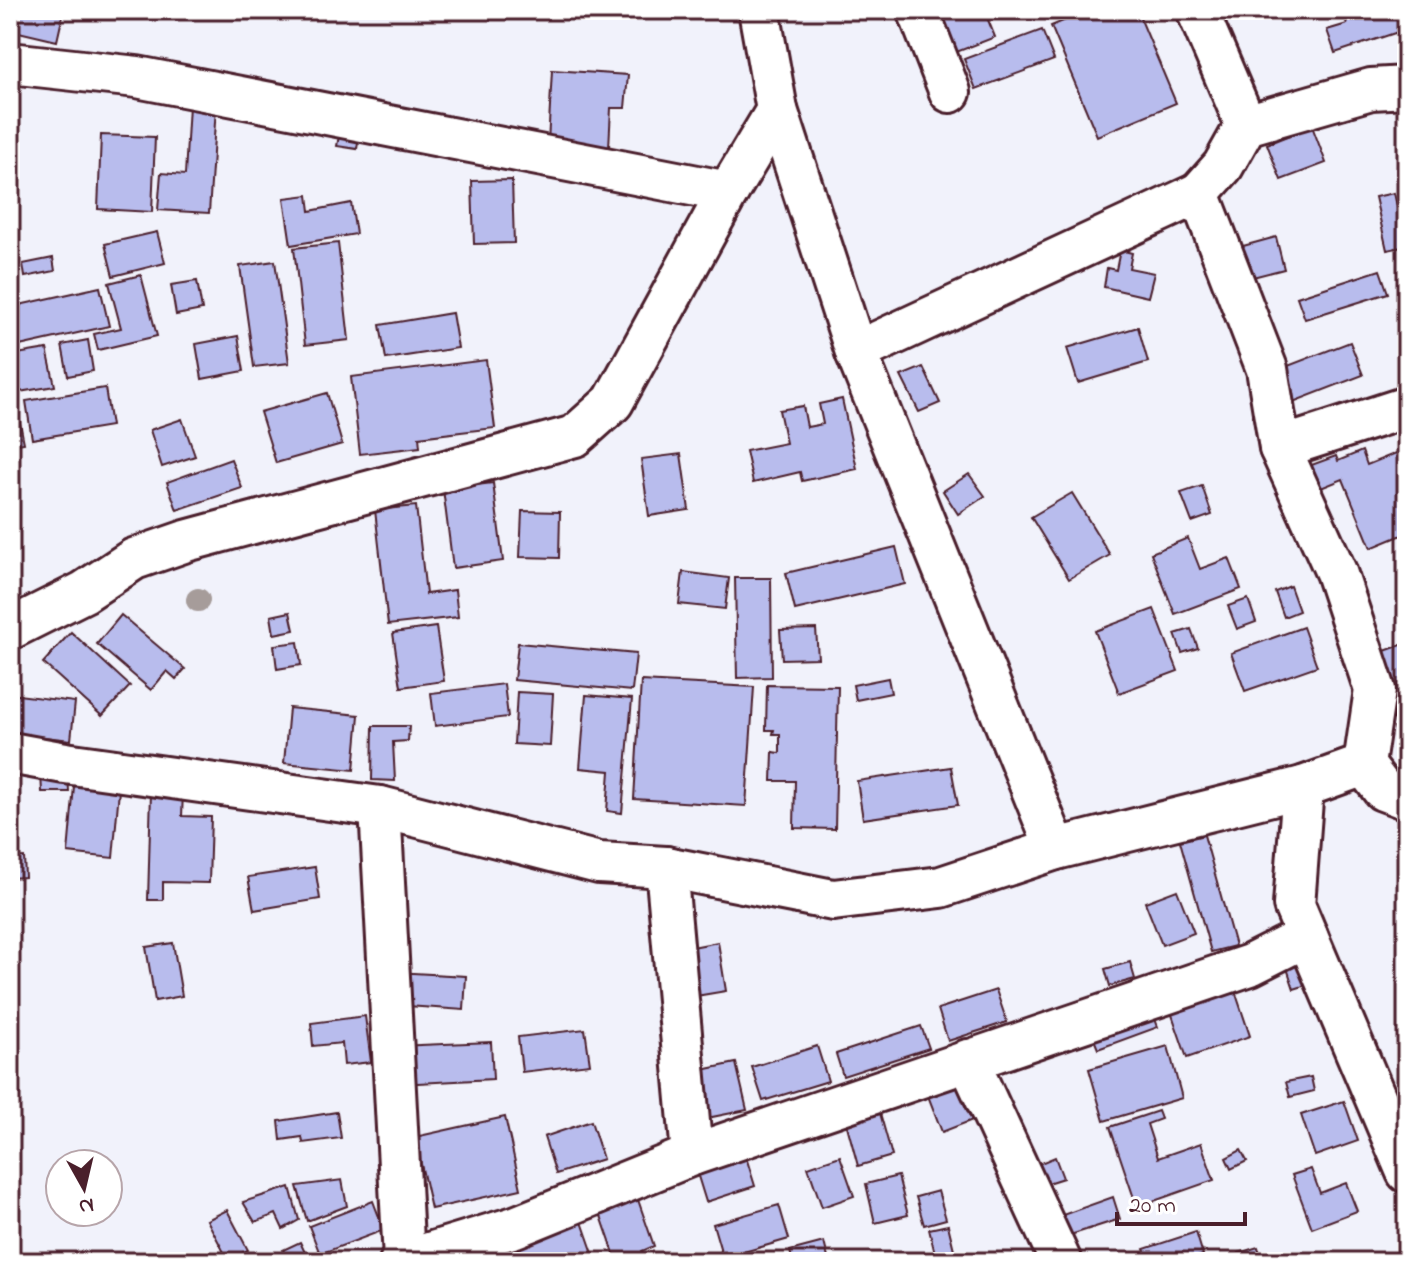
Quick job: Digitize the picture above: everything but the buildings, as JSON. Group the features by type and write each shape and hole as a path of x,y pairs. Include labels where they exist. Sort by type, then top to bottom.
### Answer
{"street":[{"path":"759,10 777,110 856,352 1056,849"},
{"path":"918,10 950,92"},
{"path":"1197,10 1246,125"},
{"path":"10,63 137,77 728,192"},
{"path":"856,352 1199,193 1223,166 1246,125 1371,89 1407,87"},
{"path":"10,629 84,592 134,559 186,541 575,436 613,402 728,192 777,110"},
{"path":"1199,193 1267,369 1280,448 1336,572 1375,690 1364,765 1383,790 1407,799"},
{"path":"1280,448 1407,407"},
{"path":"10,753 380,807 599,863 666,867 833,900 941,887 1056,849 1303,787 1364,765"},
{"path":"1303,787 1294,905 1407,1172"},
{"path":"380,807 402,1261 515,1227 692,1155 1250,965 1307,936"},
{"path":"666,867 692,1155"},
{"path":"968,1060 1061,1262"}]}
